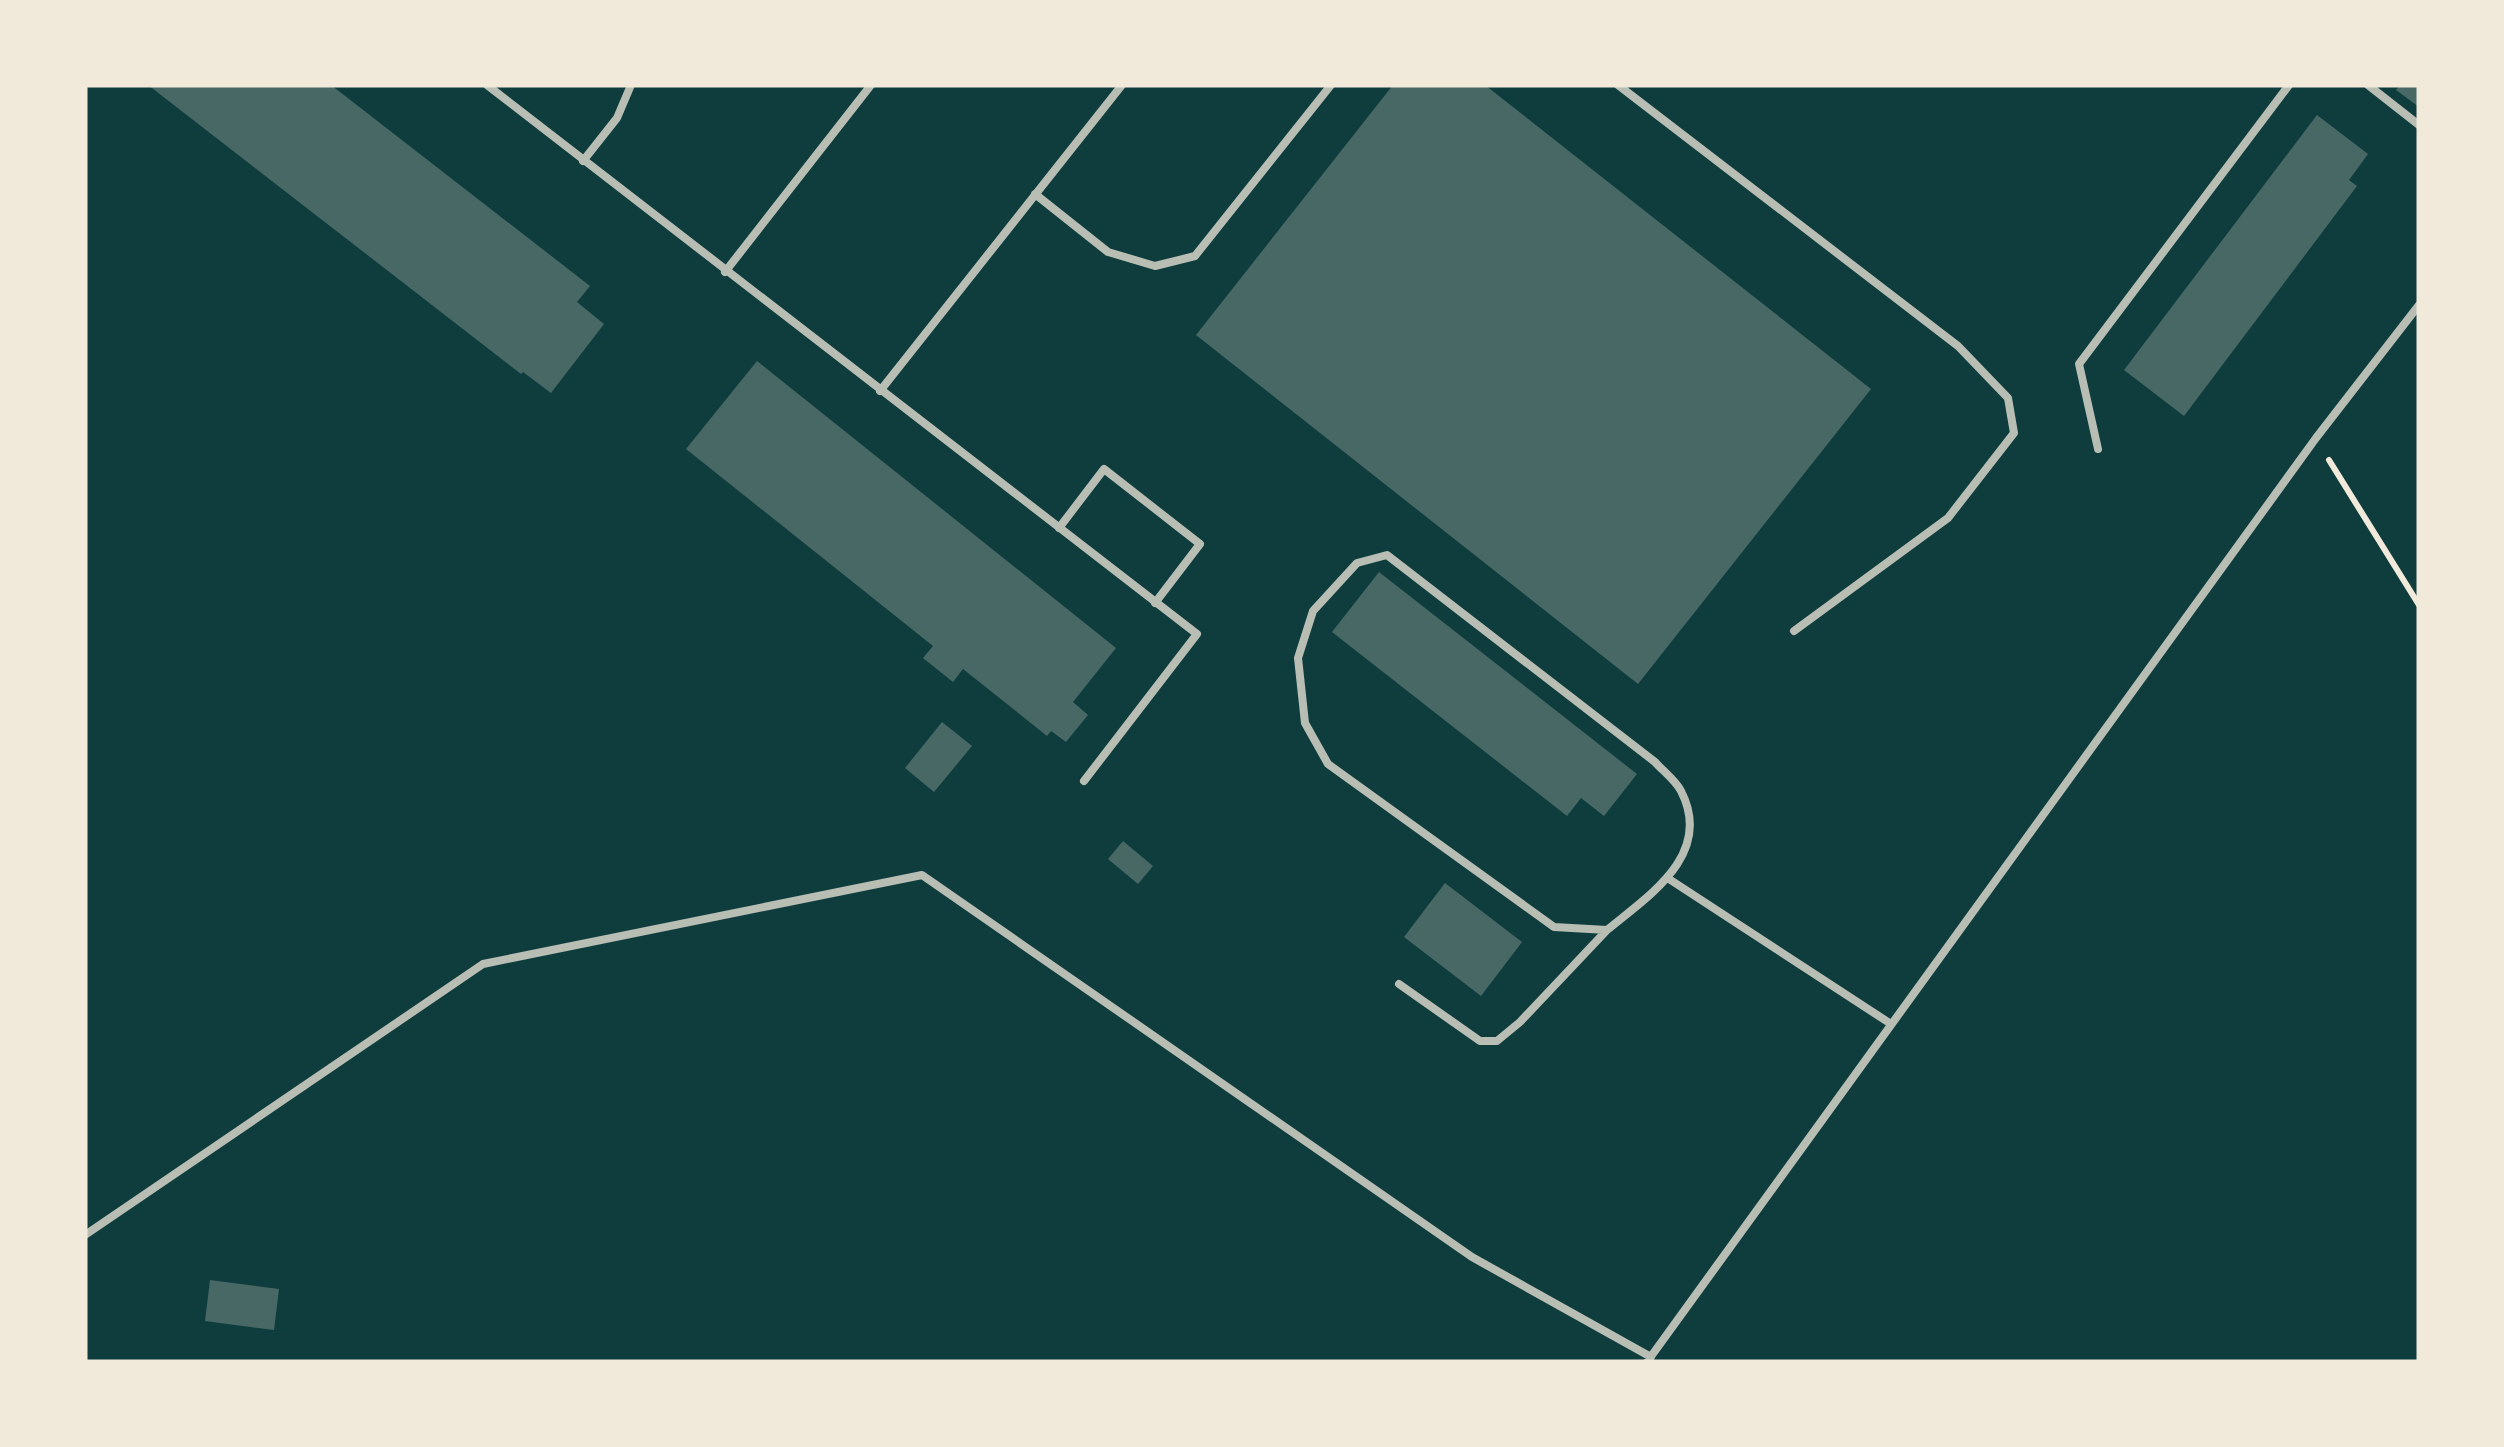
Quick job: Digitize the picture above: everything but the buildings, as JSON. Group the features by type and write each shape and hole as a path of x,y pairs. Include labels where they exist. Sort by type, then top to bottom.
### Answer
{"lane":[{"path":"487,85 1197,634 1084,781"},
{"path":"583,160 617,118 631,85"},
{"path":"725,272 871,85"},
{"path":"880,390 1122,85"},
{"path":"1035,194 1108,252 1155,266 1195,256 1331,85"},
{"path":"1618,85 1958,346 2008,398 2014,433 1948,518 1794,631"},
{"path":"2098,448 2079,364 2289,85"},
{"path":"2368,85 2419,125"},
{"path":"85,1235 483,964 922,875 1472,1257 1649,1359 2316,438 2419,306"},
{"path":"1059,528 1104,470 1200,544 1155,603"},
{"path":"1399,984 1480,1041 1497,1041 1607,930 1669,879 1684,857 1689,823 1681,791 1655,762 1387,555 1357,563 1313,611 1298,658 1304,724 1328,764 1554,927 1607,930"},
{"path":"1669,879 1890,1024"}],"path":[{"path":"2316,438 2419,605"}]}
